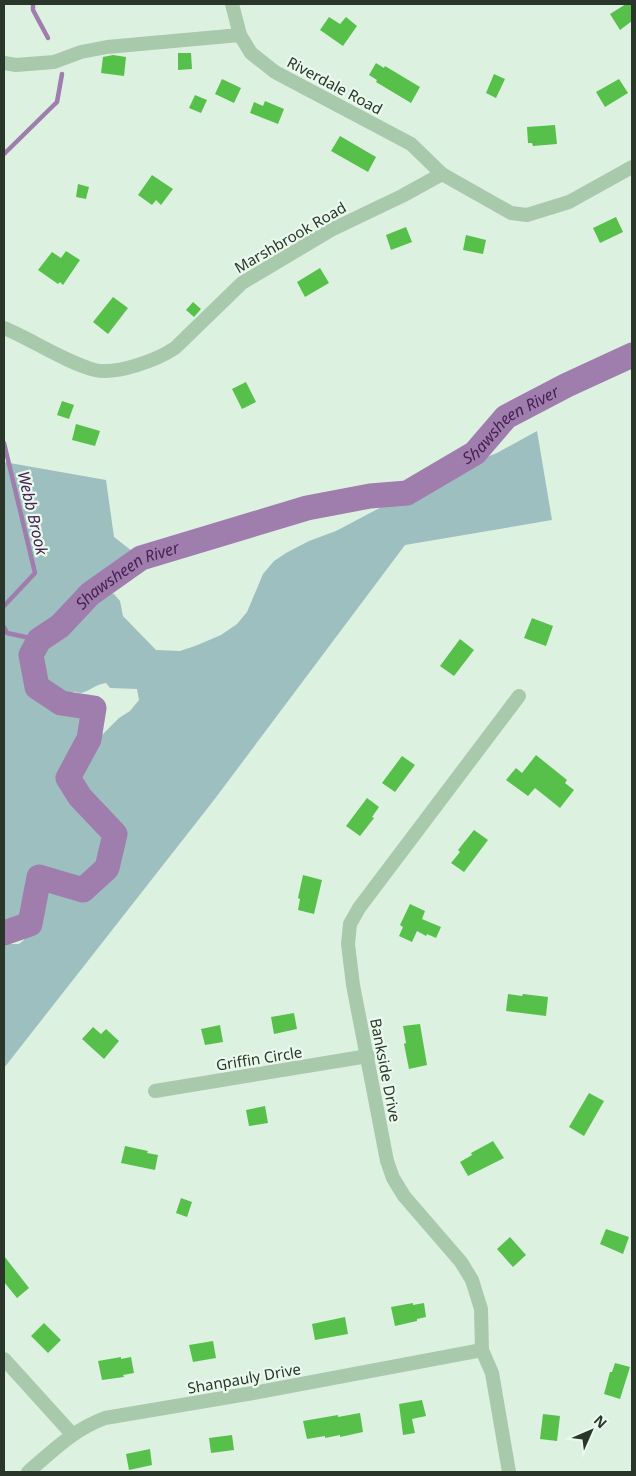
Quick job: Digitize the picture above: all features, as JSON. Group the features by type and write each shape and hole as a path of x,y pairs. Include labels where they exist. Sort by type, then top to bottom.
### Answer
{"street":[{"path":"4,63 16,65 54,62 81,52 107,46 240,36 232,4"},
{"name":"Riverdale Road","path":"240,36 251,53 275,72 411,144 442,174 511,213 527,215 569,202 632,166"},
{"name":"Marshbrook Road","path":"4,328 96,370 138,365 163,356 176,348 242,283 331,230 402,196 442,174"},
{"name":"Bankside Drive","path":"509,1472 492,1373 482,1350 481,1309 472,1280 461,1262 404,1196 393,1178 387,1161 352,976 348,944 350,924 359,908 519,696"},
{"name":"Griffin Circle","path":"155,1091 368,1056"},
{"name":"Shanpauly Drive","path":"28,1472 72,1434 87,1424 105,1418 253,1393 482,1350"},
{"path":"4,1359 72,1434"}],"shaded area":[{"path":"537,431 552,520 405,545 214,800 4,1068 4,939 8,944 19,944 24,940 24,932 33,922 35,917 33,910 30,924 4,933 4,462 106,480 114,537 141,558 90,594 60,626 39,640 31,655 38,688 61,703 94,708 89,739 80,757 119,718 130,711 139,700 137,689 110,688 106,683 81,693 74,692 57,695 48,692 43,685 40,677 37,651 46,641 68,630 75,624 90,602 104,594 114,594 120,601 123,616 156,650 180,651 195,646 221,635 237,624 247,612 263,574 274,561 286,553 309,541 336,531 446,473 497,453","holes":["81,797 103,811 110,821 115,834","39,877 74,887 38,886"]}],"building":[{"path":"626,4 632,4 632,21 620,30 610,14"},
{"path":"329,17 340,24 346,17 357,26 343,46 320,30"},
{"path":"178,53 191,53 192,69 178,70"},
{"path":"113,55 126,57 124,76 101,73 103,57"},
{"path":"376,63 384,68 385,66 420,87 411,103 376,82 377,80 369,75"},
{"path":"494,74 505,79 496,98 486,93"},
{"path":"222,79 241,88 234,103 215,94"},
{"path":"619,79 628,93 605,107 596,92"},
{"path":"195,95 207,100 201,113 189,108"},
{"path":"265,101 284,109 278,124 250,113 254,102 263,106"},
{"path":"555,125 557,144 533,146 532,143 528,143 527,127"},
{"path":"340,136 376,157 368,172 331,151"},
{"path":"152,175 173,189 161,205 156,200 152,205 138,195"},
{"path":"78,184 89,187 86,199 76,197"},
{"path":"616,217 623,232 600,243 593,228"},
{"path":"406,227 412,242 391,250 386,235"},
{"path":"466,235 486,240 483,254 463,250"},
{"path":"66,251 80,260 63,285 60,282 58,284 38,270 52,252 61,258"},
{"path":"320,268 329,283 305,297 297,282"},
{"path":"113,297 128,308 108,334 93,322"},
{"path":"193,302 201,309 194,317 186,310"},
{"path":"246,382 256,402 242,409 232,389"},
{"path":"62,401 74,405 69,419 57,415"},
{"path":"76,424 100,431 95,446 72,440"},
{"path":"532,618 553,626 546,646 524,638"},
{"path":"460,639 474,650 454,676 440,666"},
{"path":"536,755 567,780 565,783 574,790 560,808 535,788 528,796 506,780 516,768 522,773"},
{"path":"402,756 415,765 395,792 382,783"},
{"path":"367,798 379,807 372,817 374,818 360,836 346,826"},
{"path":"474,830 488,840 464,872 451,863 460,852 458,850"},
{"path":"303,875 322,880 314,914 298,910 300,899 298,898"},
{"path":"410,904 425,911 422,919 441,927 436,938 427,934 426,936 417,931 412,942 399,936 403,927 400,925"},
{"path":"508,994 548,997 546,1016 506,1011"},
{"path":"294,1013 297,1029 274,1034 271,1017"},
{"path":"420,1024 427,1065 409,1069 403,1026"},
{"path":"220,1025 223,1042 205,1045 201,1029"},
{"path":"93,1027 101,1034 106,1029 119,1041 104,1059 82,1039"},
{"path":"589,1093 604,1101 584,1136 569,1127"},
{"path":"265,1106 268,1123 249,1126 246,1110"},
{"path":"493,1141 504,1158 468,1176 460,1162 472,1155 471,1153"},
{"path":"125,1146 158,1155 155,1170 121,1163"},
{"path":"181,1198 192,1202 187,1217 176,1213"},
{"path":"606,1229 629,1237 623,1254 600,1244"},
{"path":"510,1237 526,1255 513,1267 497,1249"},
{"path":"4,1256 29,1288 17,1298 4,1282"},
{"path":"413,1303 413,1305 424,1303 426,1317 395,1326 391,1307"},
{"path":"345,1317 348,1334 315,1340 312,1324"},
{"path":"44,1323 61,1340 48,1353 31,1336"},
{"path":"213,1341 216,1358 193,1362 189,1345"},
{"path":"121,1357 121,1359 131,1357 134,1373 123,1375 124,1377 102,1380 98,1361"},
{"path":"615,1363 630,1367 620,1399 604,1394 610,1372 612,1372"},
{"path":"422,1400 426,1416 412,1419 415,1433 403,1435 399,1404"},
{"path":"360,1413 363,1432 340,1437 340,1435 307,1439 303,1421"},
{"path":"543,1414 560,1416 557,1441 540,1439"},
{"path":"232,1435 234,1450 211,1453 209,1438"},
{"path":"150,1449 152,1465 129,1470 126,1454"}],"waterway":[{"name":"Webb Brook","path":"33,4 33,10 48,38"},
{"name":"Webb Brook","path":"4,154 57,102 62,74"},
{"name":"Shawsheen River","path":"4,933 30,924 39,877 83,890 107,868 115,834 80,797 68,778 89,739 94,708 61,703 37,687 31,655 39,640 60,626 90,594 141,558 307,508 370,496 407,493 475,453 506,417 567,385 632,355"},
{"name":"Webb Brook","path":"4,443 35,573 4,606"},
{"name":"Webb Brook","path":"4,627 7,633 39,640"}]}
